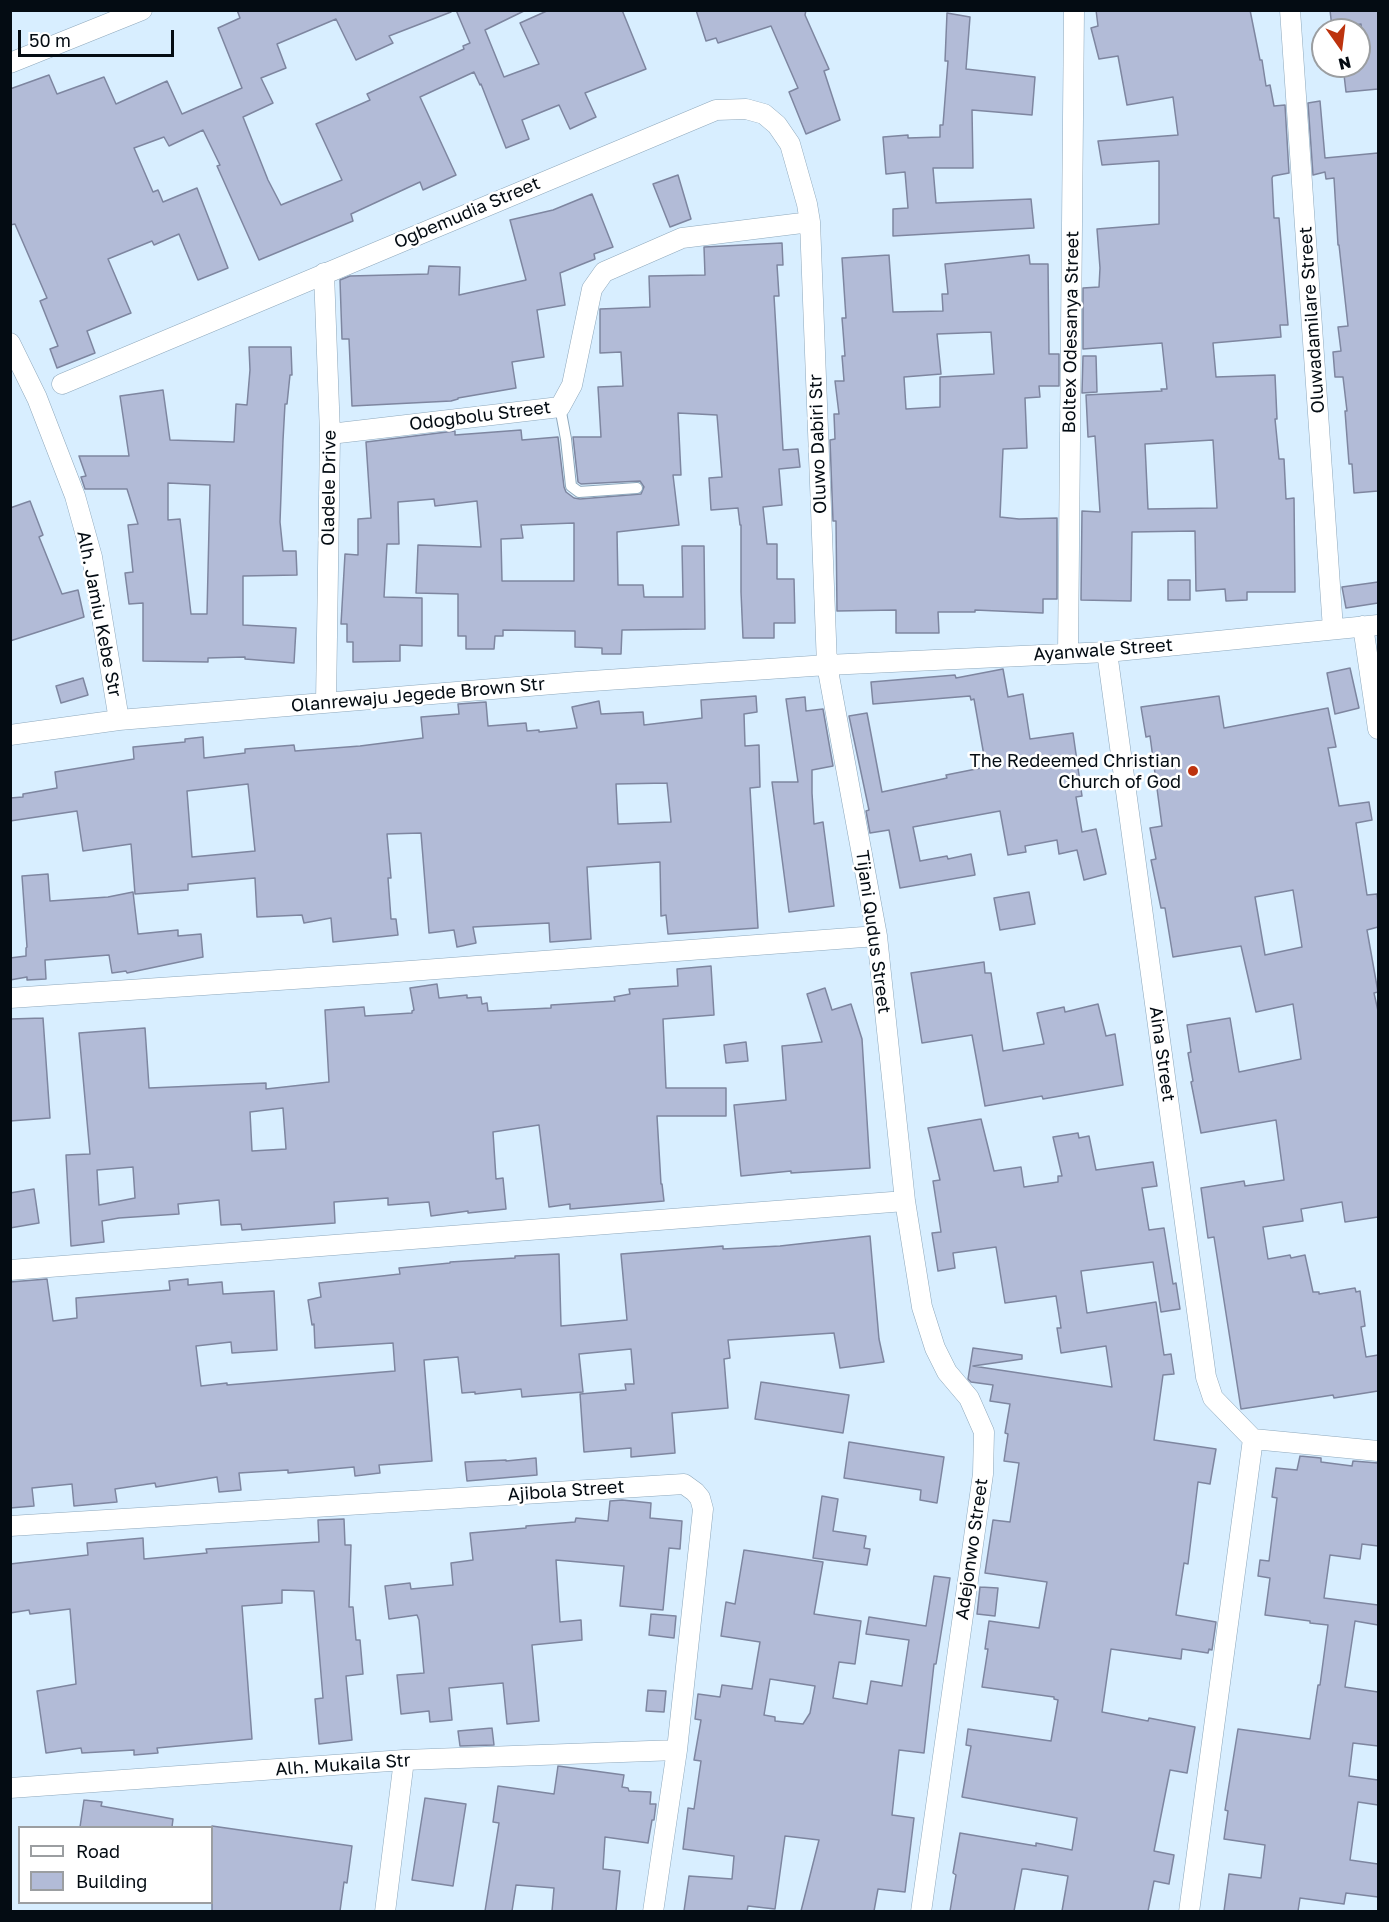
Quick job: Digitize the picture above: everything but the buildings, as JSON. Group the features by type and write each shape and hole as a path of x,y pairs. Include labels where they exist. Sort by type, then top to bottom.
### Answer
{"street":[{"path":"10,63 142,10"},
{"name":"Boltex Odesanya Street","path":"1068,654 1074,10"},
{"name":"Oluwadamilare Street","path":"1290,10 1333,629"},
{"name":"Ogbemudia Street","path":"62,384 716,110 746,109 764,114 777,125 790,144 810,222"},
{"name":"Odogbolu Street","path":"330,434 560,407 572,385 592,289 604,272 682,238 810,222"},
{"name":"Oluwo Dabiri Str","path":"810,222 827,665"},
{"name":"Oladele Drive","path":"324,273 330,434 326,703"},
{"name":"Alh. Jamiu Kebe Str","path":"10,343 37,398 75,496 93,557 119,720"},
{"path":"1371,625 1378,729"},
{"name":"Ayanwale Street","path":"827,665 1107,652 1371,625"},
{"name":"Aina Street","path":"1107,652 1206,1377 1213,1398 1253,1439"},
{"name":"Olanrewaju Jegede Brown Str","path":"10,735 119,720 565,683 827,665"},
{"name":"Tijani Qudus Street","path":"827,665 877,936 905,1201"},
{"path":"10,998 877,936"},
{"path":"10,1270 905,1201"},
{"name":"Adejonwo Street","path":"905,1201 922,1307 934,1348 947,1372 969,1398 984,1432 983,1473 921,1911"},
{"path":"1189,1911 1253,1439 1378,1451"},
{"name":"Ajibola Street","path":"10,1526 684,1484 700,1498 703,1509 676,1750 653,1911"},
{"name":"Alh. Mukaila Str","path":"10,1788 404,1760 676,1750"},
{"path":"385,1911 404,1760"}],"lane":[{"path":"560,407 571,486 579,492 637,488"}],"place":[{"name":"The Redeemed Christian Church of God","path":"1193,771"}]}
